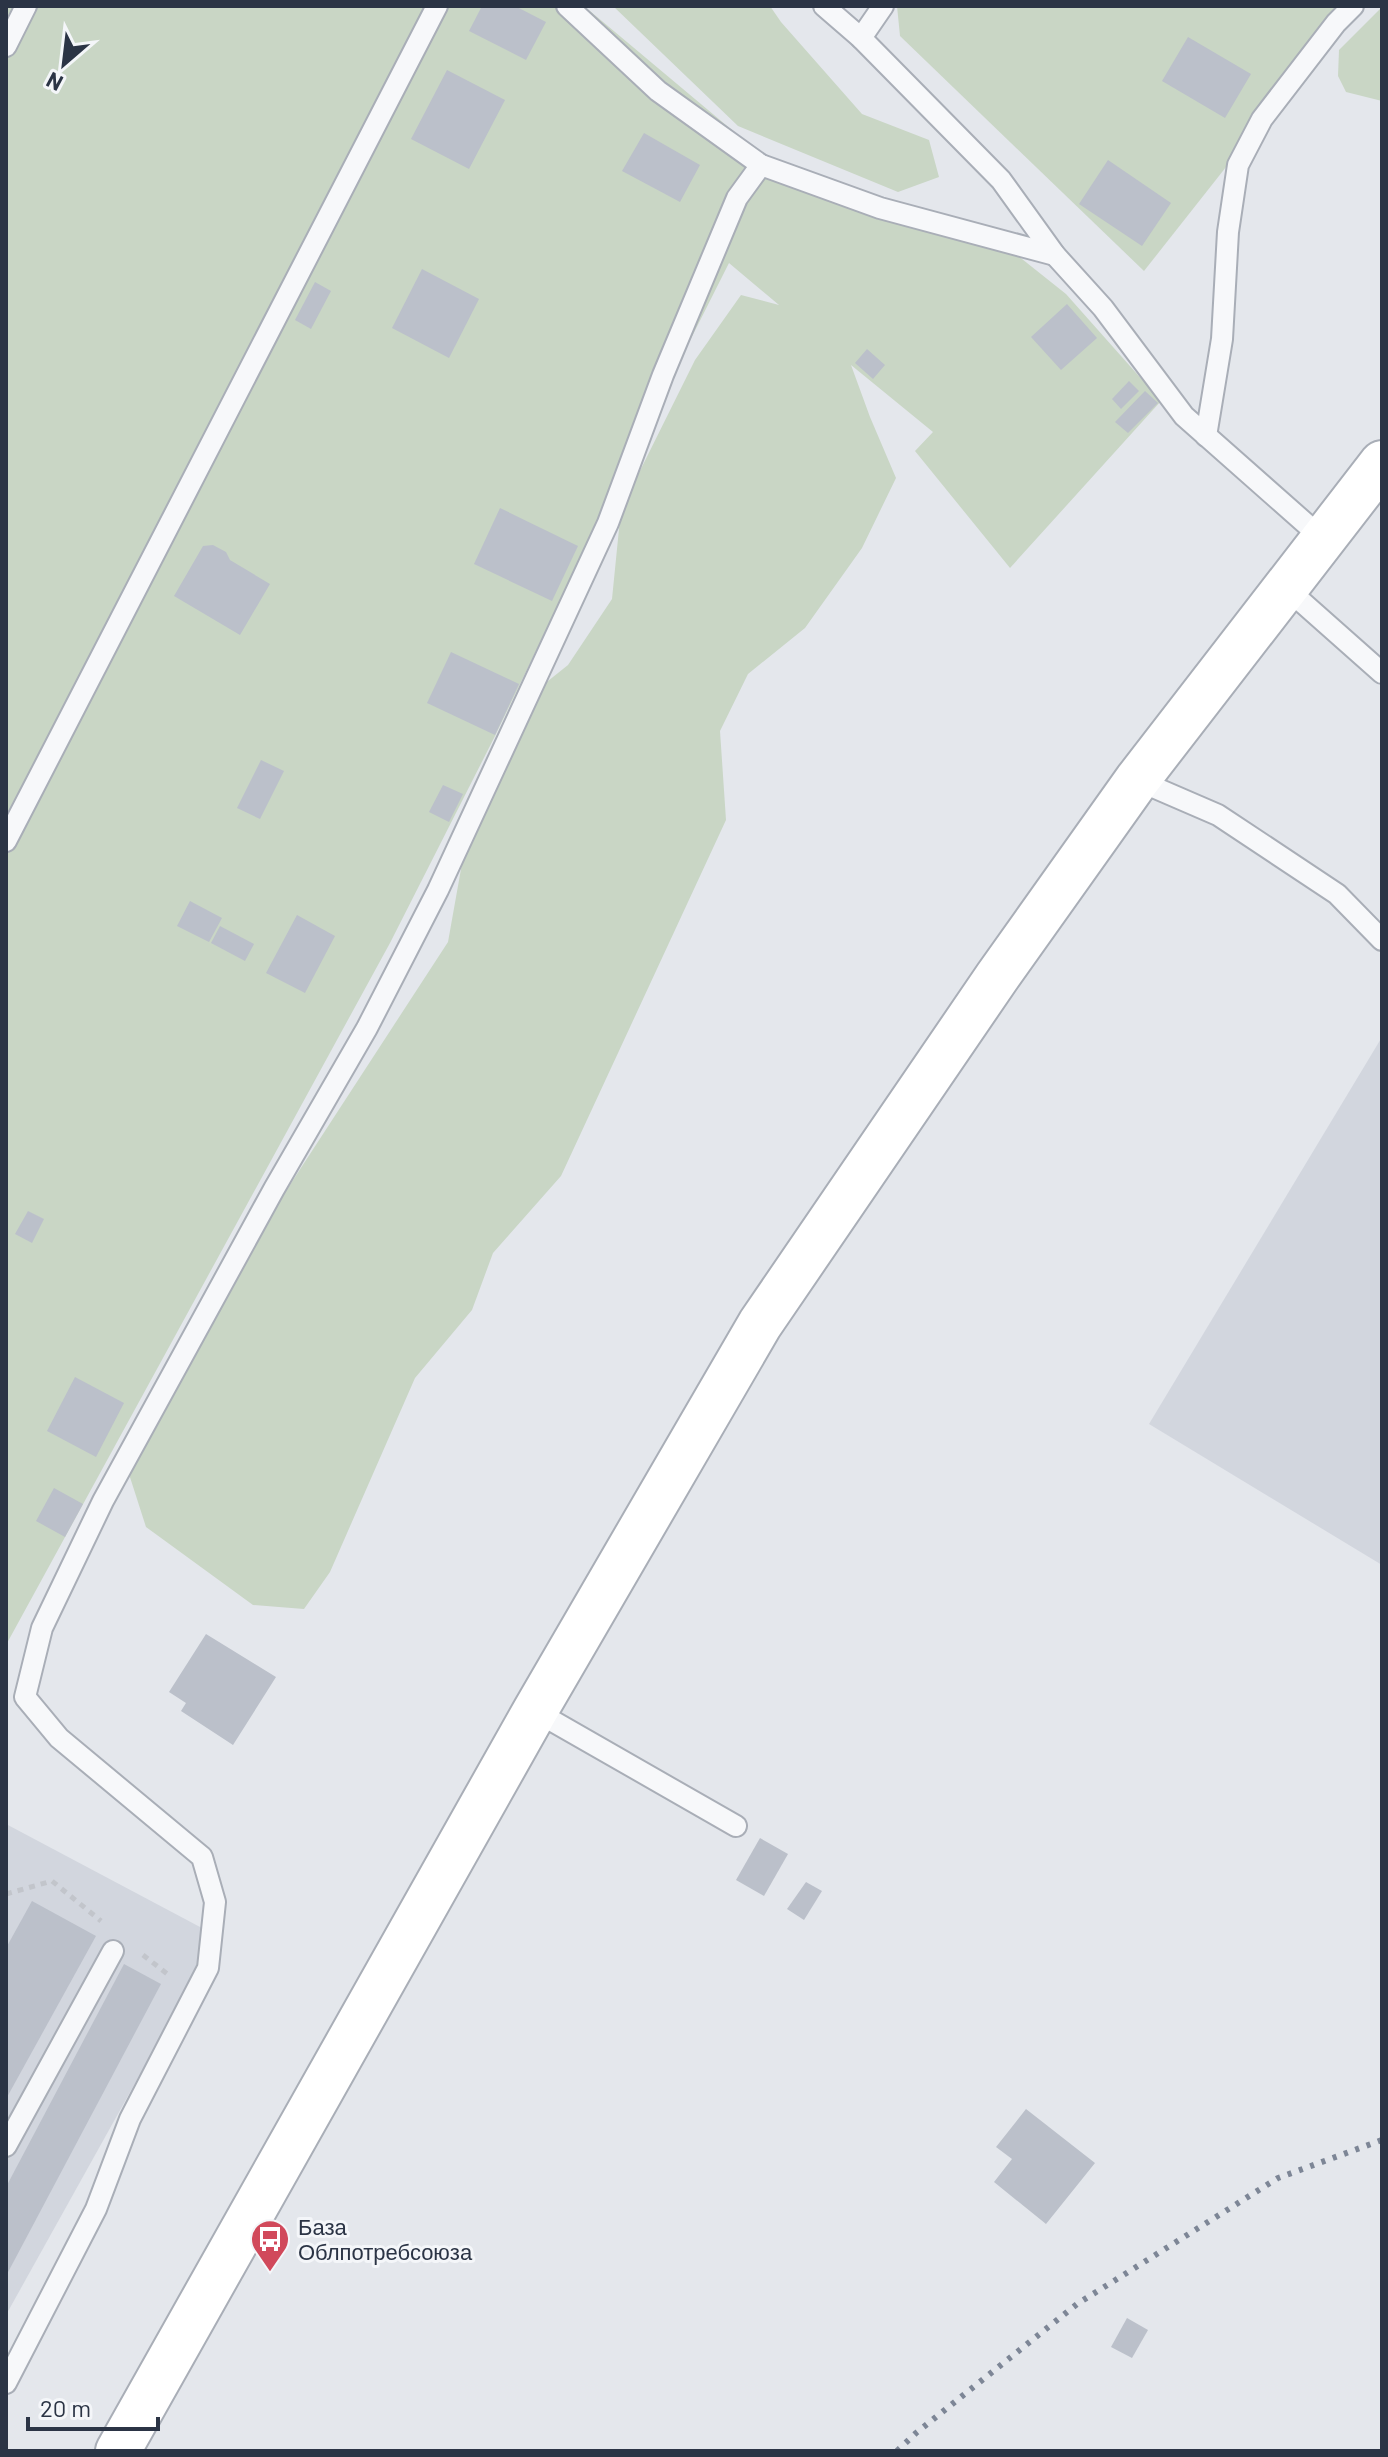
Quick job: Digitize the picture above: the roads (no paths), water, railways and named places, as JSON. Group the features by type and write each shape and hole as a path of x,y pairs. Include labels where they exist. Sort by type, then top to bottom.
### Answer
{"street":[{"path":"118,2451 535,1711 760,1324 997,977 1137,780 1382,463"}],"lane":[{"path":"6,46 26,6"},
{"path":"6,841 437,6"},
{"path":"567,6 658,91 761,165 880,208 1055,255"},
{"path":"824,6 861,38 1001,180 1055,255 1103,308 1184,416 1322,538"},
{"path":"861,38 883,6"},
{"path":"1206,436 1222,339 1228,232 1238,165 1262,119 1336,23 1353,6"},
{"path":"6,2383 96,2209 130,2119 208,1968 215,1902 202,1857 59,1738 25,1697 42,1628 103,1501 274,1189 367,1028 438,890 608,523 663,375 737,198 761,165"},
{"path":"1285,587 1382,673"},
{"path":"1137,780 1218,815 1337,894 1382,940"},
{"path":"535,1711 736,1826"},
{"path":"6,2146 113,1951"}],"railway":[{"path":"897,2451 1077,2304 1278,2178 1382,2140"}],"place":[{"name":"База Облпотребсоюза","path":"270,2273"}]}
